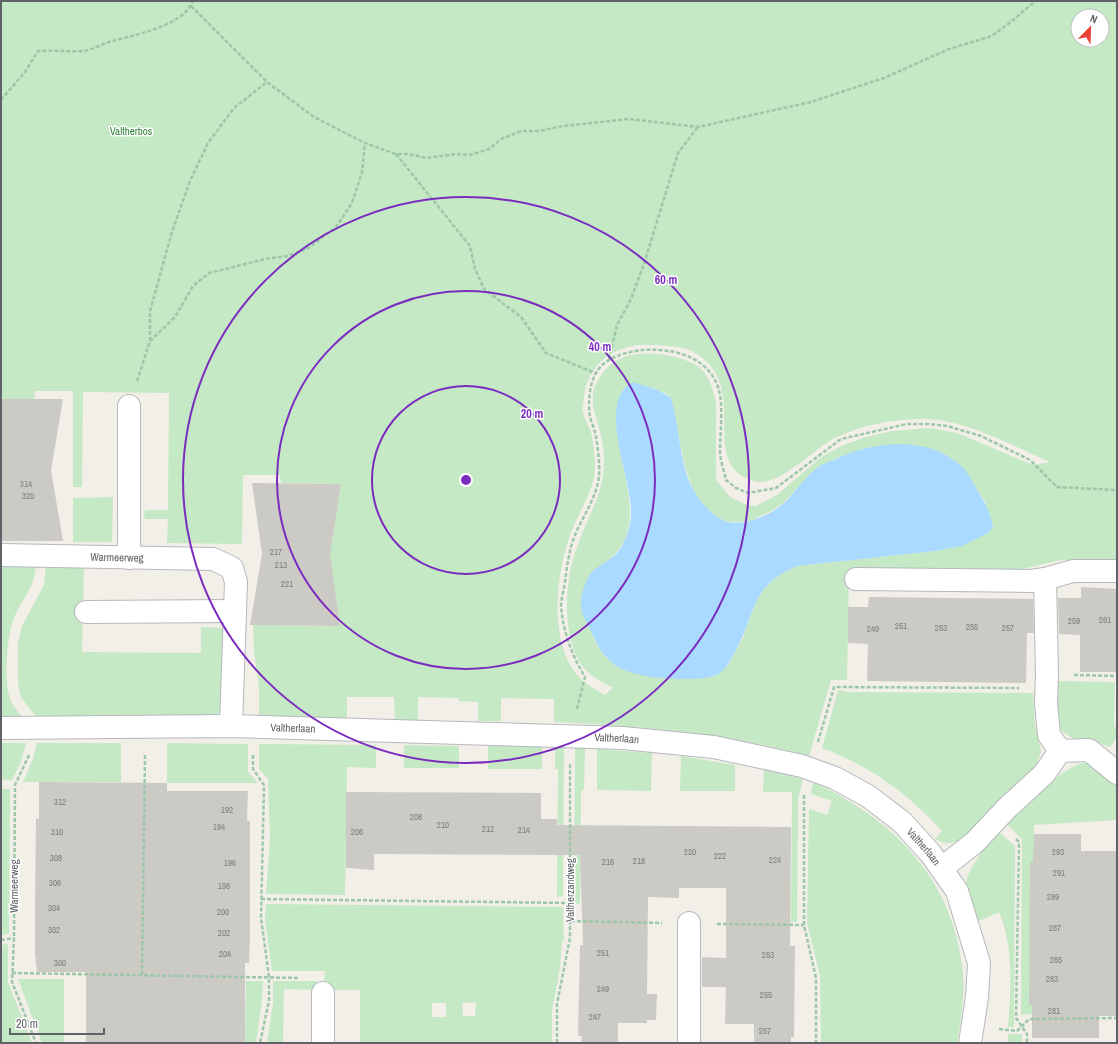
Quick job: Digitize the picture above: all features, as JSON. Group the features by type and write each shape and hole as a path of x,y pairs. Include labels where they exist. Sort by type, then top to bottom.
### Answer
{"street":[{"path":"129,406 129,558"},
{"name":"Warmeerweg","path":"1,555 213,560 232,568 236,582 235,611"},
{"path":"856,579 1031,581 1046,579 1073,571 1117,571"},
{"path":"1046,579 1049,735 1060,751 1089,750 1117,773"},
{"path":"86,612 235,611 231,726"},
{"name":"Valtherlaan","path":"1,728 231,726 623,738 714,747 810,768 835,778 874,801 902,822 932,854 957,891 979,963 972,1035"},
{"name":"Valtherlaan","path":"942,868 974,843 995,820 1044,774 1060,751"},
{"path":"689,923 689,1043"},
{"path":"323,993 323,1043"}],"path":[{"path":"1,100 25,72 38,51 58,49 85,51 112,41 148,32 180,17 191,6 193,1"},
{"path":"191,6 267,82 314,117 365,143 396,154 409,154 426,158 456,154 470,155 489,149 501,139 521,131 539,131 563,126 622,120 698,127 811,102 884,78 949,49 992,36 1012,22 1035,1"},
{"path":"129,406 150,341 150,311 172,232 190,181 208,143 234,108 267,82"},
{"path":"609,359 617,325 631,298 644,264 678,153 698,127"},
{"path":"150,341 175,317 193,286 209,273 265,259 294,254 307,249 336,227 352,204 362,172 365,143"},
{"path":"396,154 470,246 476,269 484,289 521,317 546,353 595,374 602,363 609,359 627,353 662,350 681,353 694,358 709,370 719,388 721,407 720,453 726,480 736,488 748,493 776,488 841,440 907,424 946,426 981,436 1030,460 1057,487 1117,490"},
{"name":"Valtherzandweg","path":"557,1043 557,1004 570,938 569,736 585,677 574,658 561,606 566,567 575,536 594,495 599,477 596,437 590,417 589,401 595,374"},
{"path":"816,1043 816,978 804,925 803,798 810,768 834,686 1047,682 1117,676"},
{"path":"142,975 145,727"},
{"path":"253,727 253,769 264,785 261,918 269,977 269,1001 260,1043"},
{"name":"Warmeerweg","path":"33,728 34,742 15,785 14,938 12,982 36,1043"},
{"path":"995,820 1019,842 1016,1018 1027,1034 1027,1043"},
{"path":"261,899 570,903"},
{"path":"1,940 14,938"},
{"path":"12,973 322,979 323,993"},
{"path":"972,1035 1016,1031 1028,1019 1117,1018"}],"green space":[{"name":"Valtherbos","path":"1,1 1117,1 1117,561 1061,560 1010,572 849,571 847,680 831,680 809,756 778,748 714,736 650,728 554,722 554,699 501,698 501,721 478,721 478,702 459,701 459,698 418,697 418,721 395,721 394,697 347,697 347,720 259,719 259,687 254,652 253,625 340,626 331,566 329,566 329,544 332,543 341,484 281,483 280,475 243,475 242,544 167,543 168,519 144,519 145,510 168,510 169,393 83,392 82,487 73,487 73,391 35,391 34,399 1,399","holes":["638,345 684,348 697,354 713,369 721,387 724,406 725,443 728,459 737,472 754,481 764,482 774,479 796,466 826,443 845,433 866,426 911,419 938,420 971,428 988,434 1050,462 1033,465 957,433 931,428 892,431 866,437 841,446 820,458 777,495 756,506 747,505 730,497 716,480 716,403 710,383 704,372 689,361 668,355 636,354 617,360 601,375 594,391 594,412 601,433 604,450 603,478 571,566 567,596 568,627 571,642 583,667 597,679 613,688 605,695 582,681 567,659 561,642 558,623 559,584 566,546 590,491 595,472 592,437 584,417 583,410 586,386 595,368 601,361 609,355 627,347","650,387 667,394 671,398 685,467 695,495 705,507 720,519 728,522 749,522 771,511 781,505 817,468 839,457 879,446 979,492 986,503 935,551 797,566 780,573 761,592 754,605 743,638 728,665 712,677 687,679 620,668 606,658 593,638 595,569 616,553 627,534 630,512 628,489 619,441 618,416 622,393"]},
{"path":"113,497 112,542 73,542 73,498"},
{"path":"1,564 36,564 31,587 17,610 14,618 7,656 7,687 9,695 16,710 23,718 1,718"},
{"path":"46,565 78,566 78,568 84,568 82,652 201,653 201,627 227,628 221,711 215,716 37,718 20,696 18,682 18,643 22,626 44,585"},
{"path":"1054,681 1115,682 1114,726 1117,728 1117,737 1110,747 1099,743 1074,739 1061,731 1058,724"},
{"path":"838,690 848,692 1033,693 1035,725 1041,752 1035,768 960,840 944,843 935,839 942,831 929,817 887,782 840,755 822,748"},
{"path":"1,743 26,743 21,762 12,780 1,780"},
{"path":"37,743 121,743 121,782 23,782 33,759"},
{"path":"167,743 248,744 248,772 258,783 167,783"},
{"path":"259,744 376,745 376,768 347,767 345,895 266,894 270,839 268,779 259,769"},
{"path":"404,745 459,746 459,768 404,768"},
{"path":"488,746 542,746 542,769 488,769"},
{"path":"555,747 564,747 563,896 557,897 558,769 555,769"},
{"path":"575,747 585,748 584,790 581,791 580,904 574,903"},
{"path":"597,749 652,753 651,791 597,790"},
{"path":"681,756 735,765 735,791 680,791"},
{"path":"1081,763 1090,763 1117,778 1117,820 1034,825 1033,1014 1021,1015 1022,839 1007,824 1032,799 1052,782 1072,767"},
{"path":"764,770 803,779 798,799 797,922 791,922 792,792 763,792"},
{"path":"813,782 843,797 870,815 894,835 915,857 933,882 947,909 957,940 963,973 963,1000 957,1043 821,1043 820,976 807,923 809,809 827,815 832,801 811,794"},
{"path":"1,789 10,789 9,934 1,935"},
{"path":"999,832 1015,846 1014,1027 1008,1027 1010,968 1004,926 999,912 977,922 966,890 969,872"},
{"path":"266,904 563,907 564,941 562,941 560,968 552,1011 552,1043 360,1043 360,990 327,990 327,981 324,981 325,971 272,971 265,919","holes":["476,1002 475,1016 463,1016 462,1003","432,1003 446,1003 446,1017 432,1017"]},
{"path":"8,944 8,982 32,1043 1,1043 1,945"},
{"path":"18,979 64,979 64,1043 42,1043"},
{"path":"246,981 263,981 262,1001 256,1043 245,1043"},
{"path":"273,981 317,981 317,990 284,989 283,1043 267,1043 273,1003"},
{"path":"1008,1034 1022,1034 1022,1043 1008,1043"}],"water":[{"path":"633,382 660,391 671,398 688,479 695,493 705,506 719,518 726,521 734,523 752,520 777,509 818,467 852,452 885,445 901,444 934,450 948,456 961,466 969,476 984,502 993,527 988,533 962,546 935,551 797,566 781,574 770,583 762,593 756,603 734,654 725,669 720,673 705,678 679,679 650,677 629,672 612,663 600,649 583,616 581,601 589,576 595,569 617,553 623,545 629,529 631,519 630,500 618,443 616,423 617,406 622,391"}],"building":[{"path":"1,399 63,399 51,470 63,541 1,541"},
{"path":"252,483 341,484 330,555 340,626 250,625 262,554"},
{"path":"1081,587 1117,589 1117,672 1080,672 1080,635 1059,634 1058,598 1081,598"},
{"path":"869,597 1033,599 1034,633 1027,633 1026,683 867,681 868,644 848,643 848,607 868,607"},
{"path":"39,782 167,783 167,791 248,791 247,821 250,821 250,937 249,963 245,963 245,1043 86,1043 86,972 37,972 35,954 35,906 36,819 39,819"},
{"path":"346,792 541,793 541,819 557,819 557,825 791,827 790,946 795,946 794,1037 791,1037 791,1043 754,1043 754,1024 725,1024 726,987 702,987 702,957 726,958 726,888 679,888 679,898 648,897 647,994 657,994 656,1020 647,1020 647,1023 618,1023 618,1043 581,1043 582,1036 578,1036 580,945 583,945 580,855 374,854 374,870 346,868"},
{"path":"1034,834 1081,834 1081,851 1117,851 1117,1016 1099,1016 1099,1038 1032,1038 1032,1005 1029,1005 1030,862 1033,862"}]}
